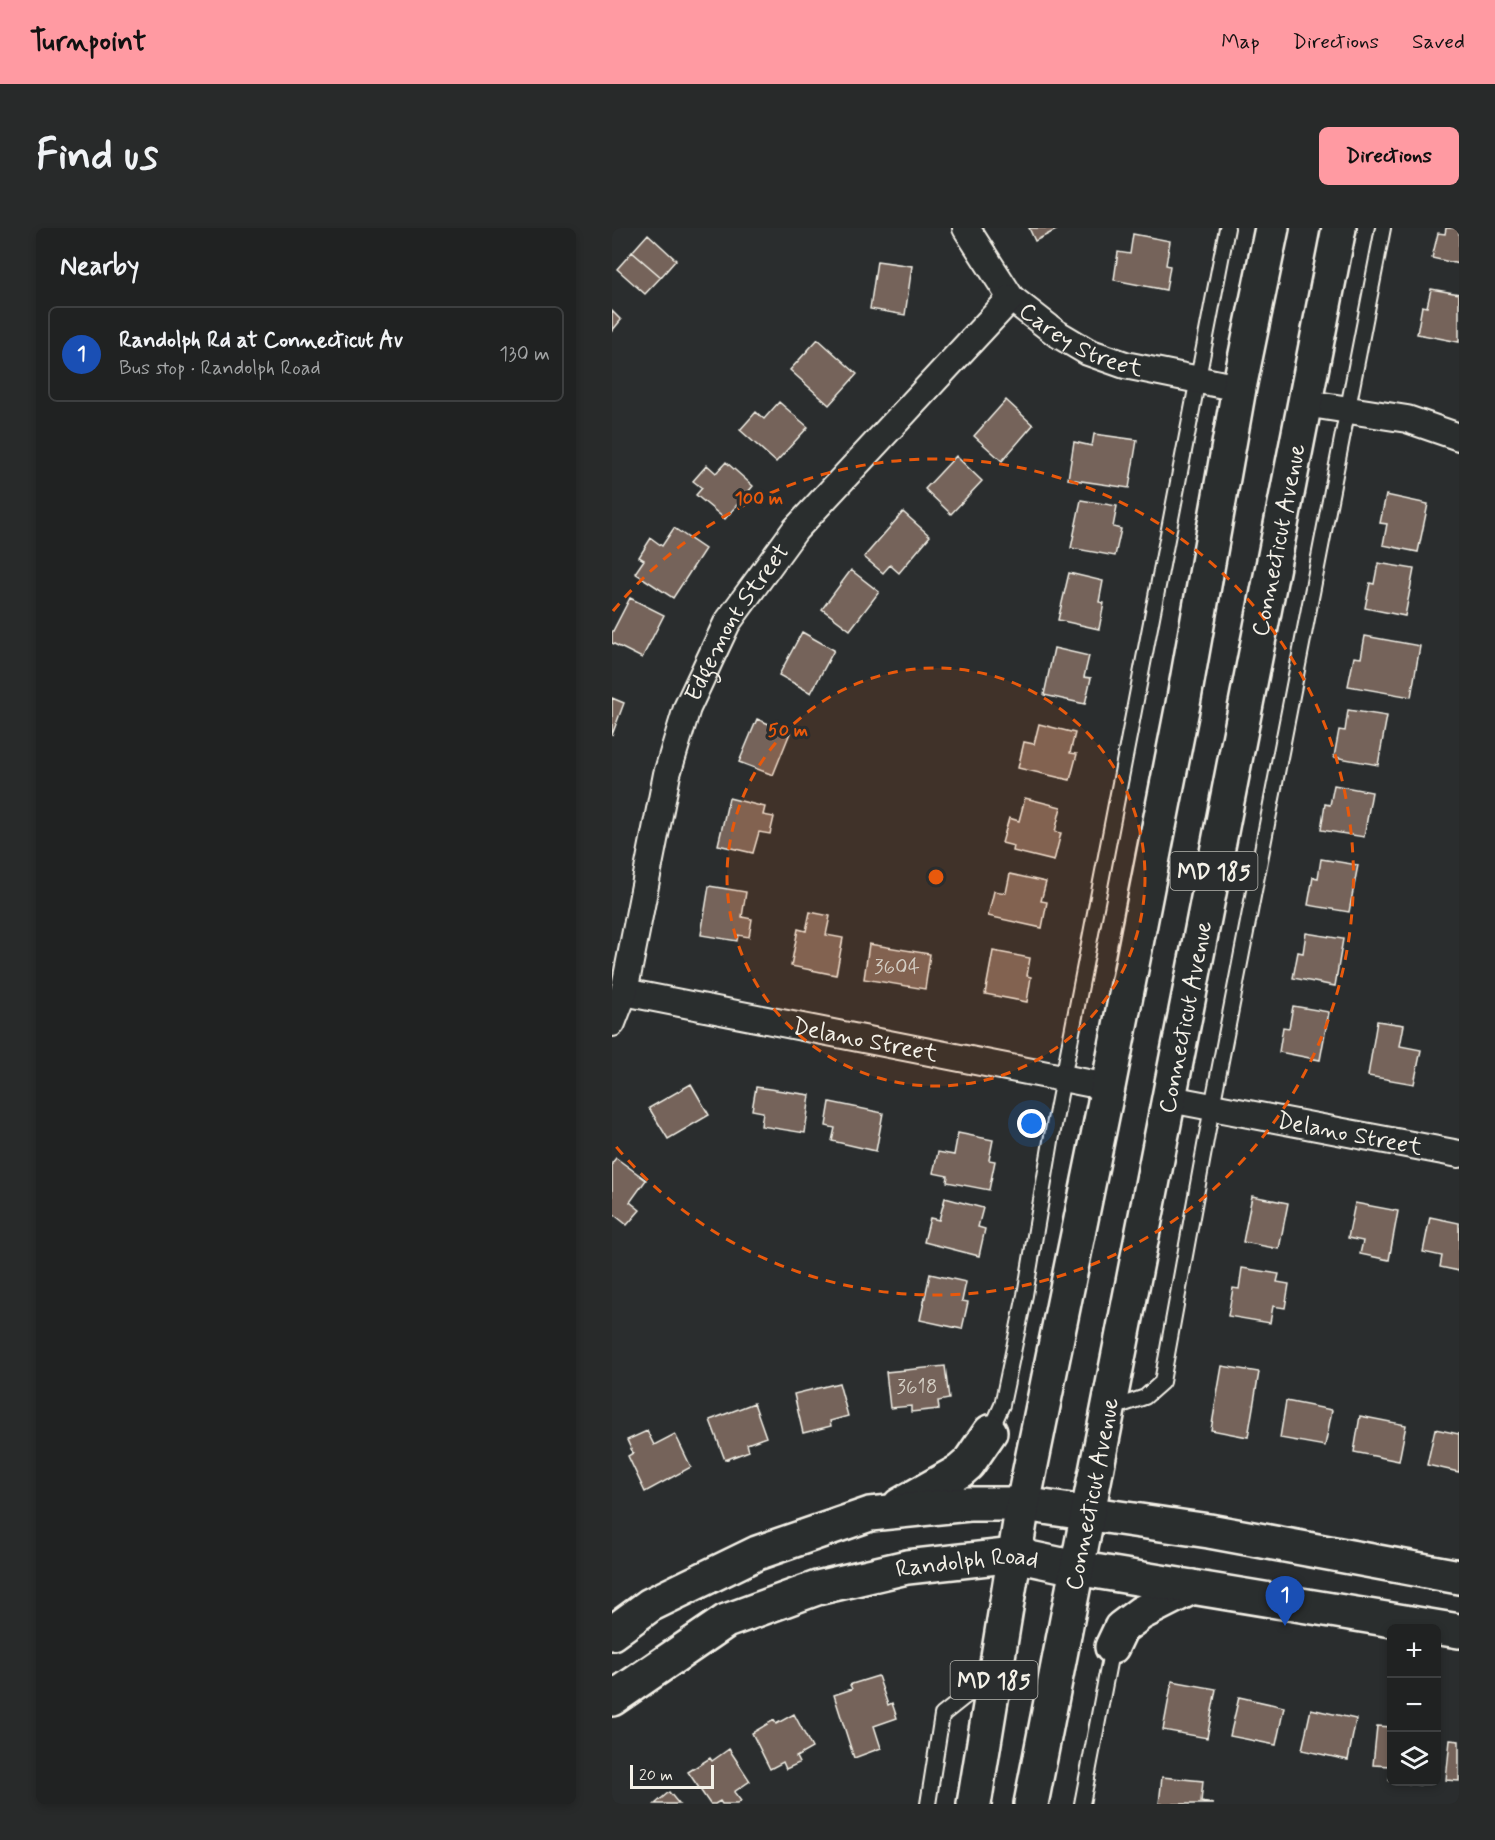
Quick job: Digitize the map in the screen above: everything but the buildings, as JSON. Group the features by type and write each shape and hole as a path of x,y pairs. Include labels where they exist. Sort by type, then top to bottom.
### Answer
{"main road":[{"name":"MD 185","path":"974,1804 1023,1504 1183,704 1239,388 1272,228"},
{"name":"Connecticut Avenue","path":"1031,1804 1339,228"},
{"path":"887,1512 960,1472 990,1432"},
{"path":"612,1633 650,1605 757,1553 870,1514 969,1504 1023,1504 1209,1532 1459,1577"},
{"name":"Randolph Road","path":"612,1699 726,1621 817,1588 907,1566 1015,1556 1459,1631"},
{"path":"1112,1647 1120,1628 1142,1613 1192,1587"}],"street":[{"name":"Carey Street","path":"966,228 1011,298 1056,333 1088,352 1125,365 1239,388"},
{"name":"Edgemont Street","path":"612,1023 624,992 667,774 687,708 727,623 795,530 1011,298"},
{"path":"1304,403 1407,419 1459,437"},
{"name":"Delano Street","path":"624,992 1108,1087"},
{"name":"Delano Street","path":"1170,1099 1459,1154"}],"lane":[{"path":"990,1432 1002,1405 1023,1306 1051,1141 1227,228"},
{"path":"1108,1409 1145,1397 1162,1382 1212,1107 1383,228"},
{"path":"1082,1804 1112,1647"},
{"path":"928,1804 942,1714 995,1672"}],"place":[{"name":"Randolph Rd at Connecticut Av","path":"1285,1626"}]}
